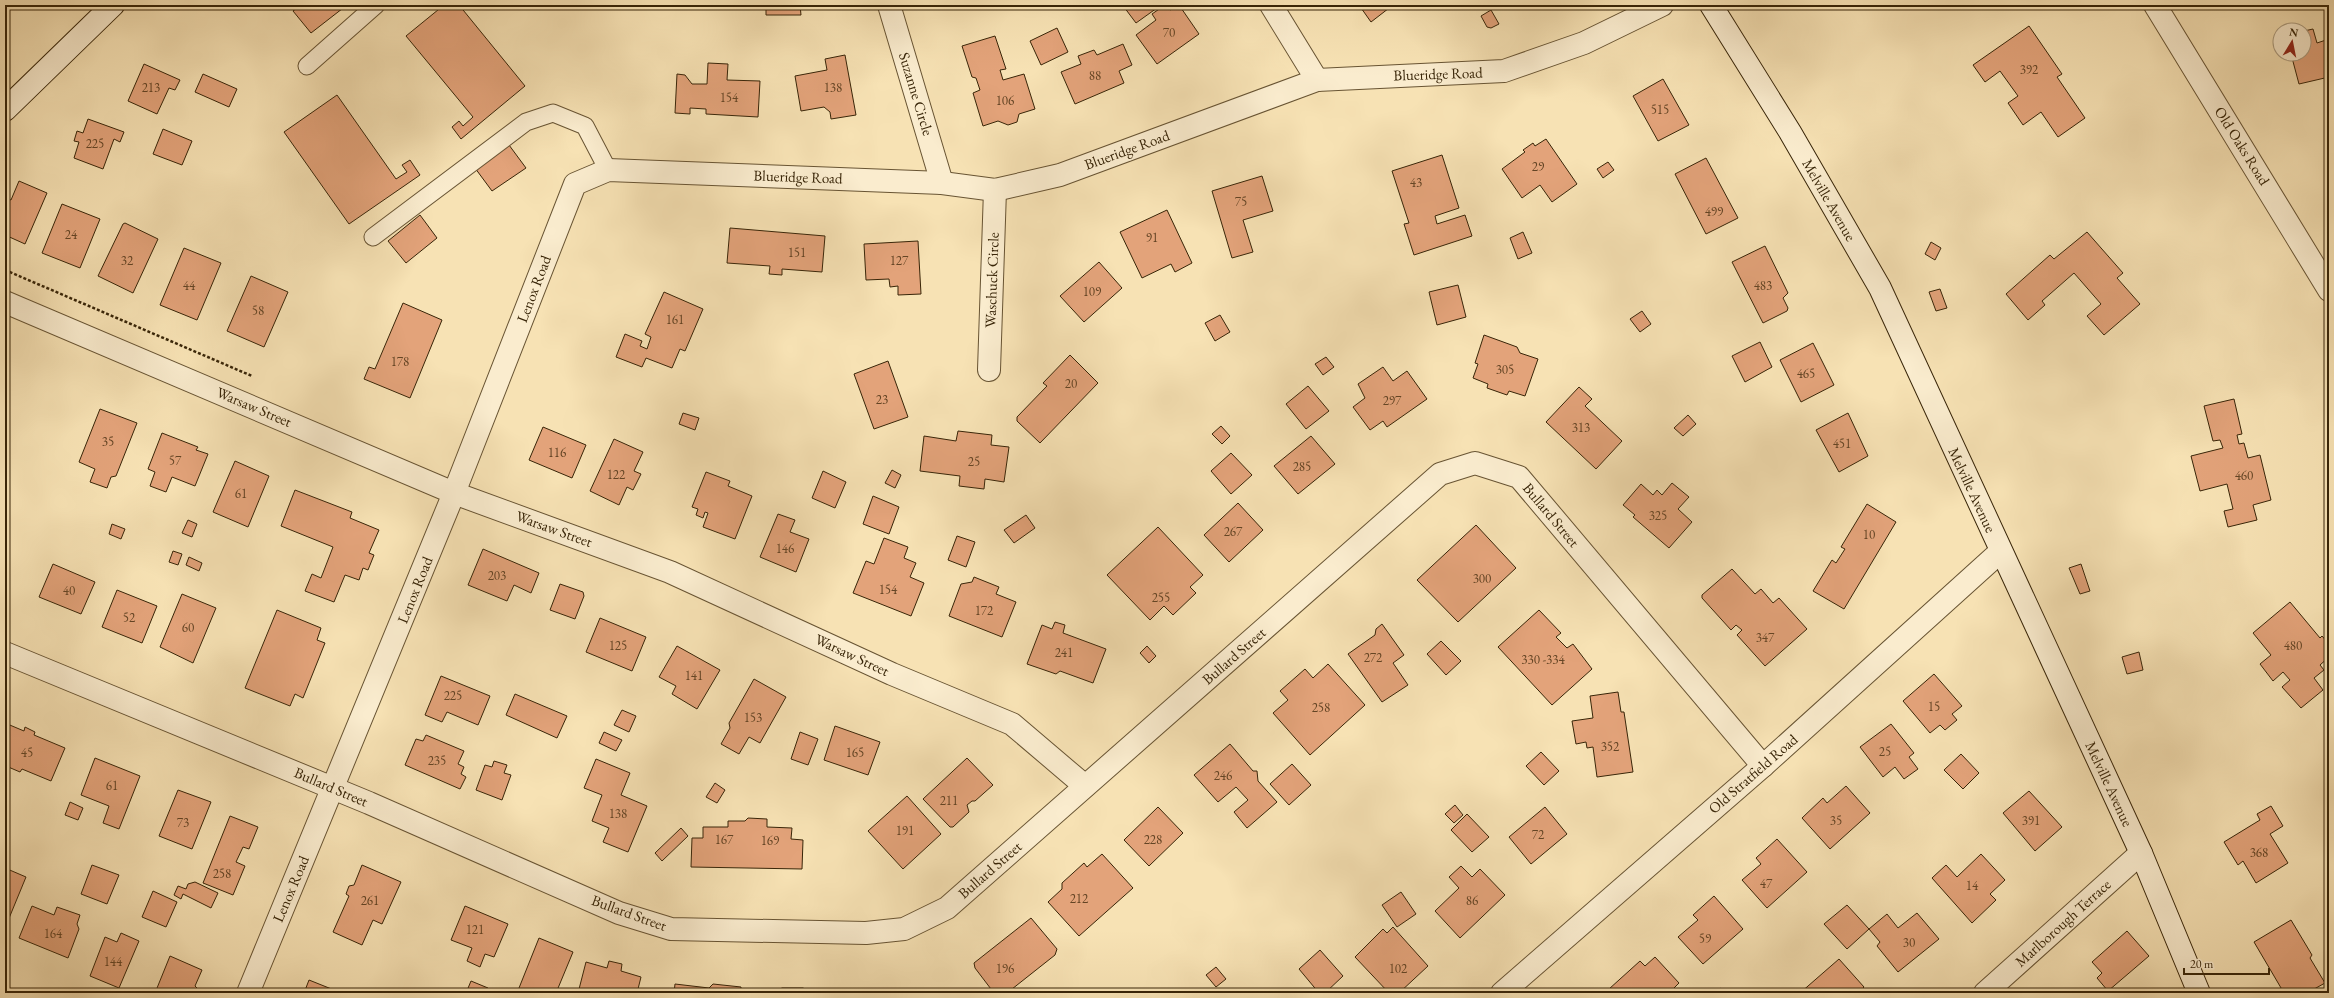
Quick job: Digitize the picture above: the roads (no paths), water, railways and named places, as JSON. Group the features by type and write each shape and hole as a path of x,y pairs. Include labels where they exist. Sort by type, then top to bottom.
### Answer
{"street":[{"path":"5,110 113,5"},
{"name":"Suzanne Circle","path":"889,5 942,183"},
{"path":"1271,5 1317,80"},
{"name":"Blueridge Road","path":"575,184 608,170 942,183 995,190 1060,175 1317,80 1504,71 1584,43 1662,5"},
{"name":"Melville Avenue","path":"1711,5 1790,132 1880,288 2000,552 2141,853 2199,993"},
{"name":"Old Oaks Road","path":"2155,5 2329,288"},
{"name":"Lenox Road","path":"248,993 334,788 454,493 575,184"},
{"name":"Waschuck Circle","path":"988,370 995,190"},
{"name":"Warsaw Street","path":"5,302 454,493 670,572 892,674 1012,724 1085,786"},
{"name":"Bullard Street","path":"5,653 334,788 619,912 670,929 866,933 904,929 947,908 1440,474 1475,463 1519,477 1763,766"},
{"name":"Old Stratfield Road","path":"1502,993 1763,766 2000,552"},
{"name":"Marlborough Terrace","path":"1986,993 2141,853"}],"lane":[{"path":"307,66 376,5"},
{"path":"373,237 526,122 553,113 585,126 608,170"}]}
